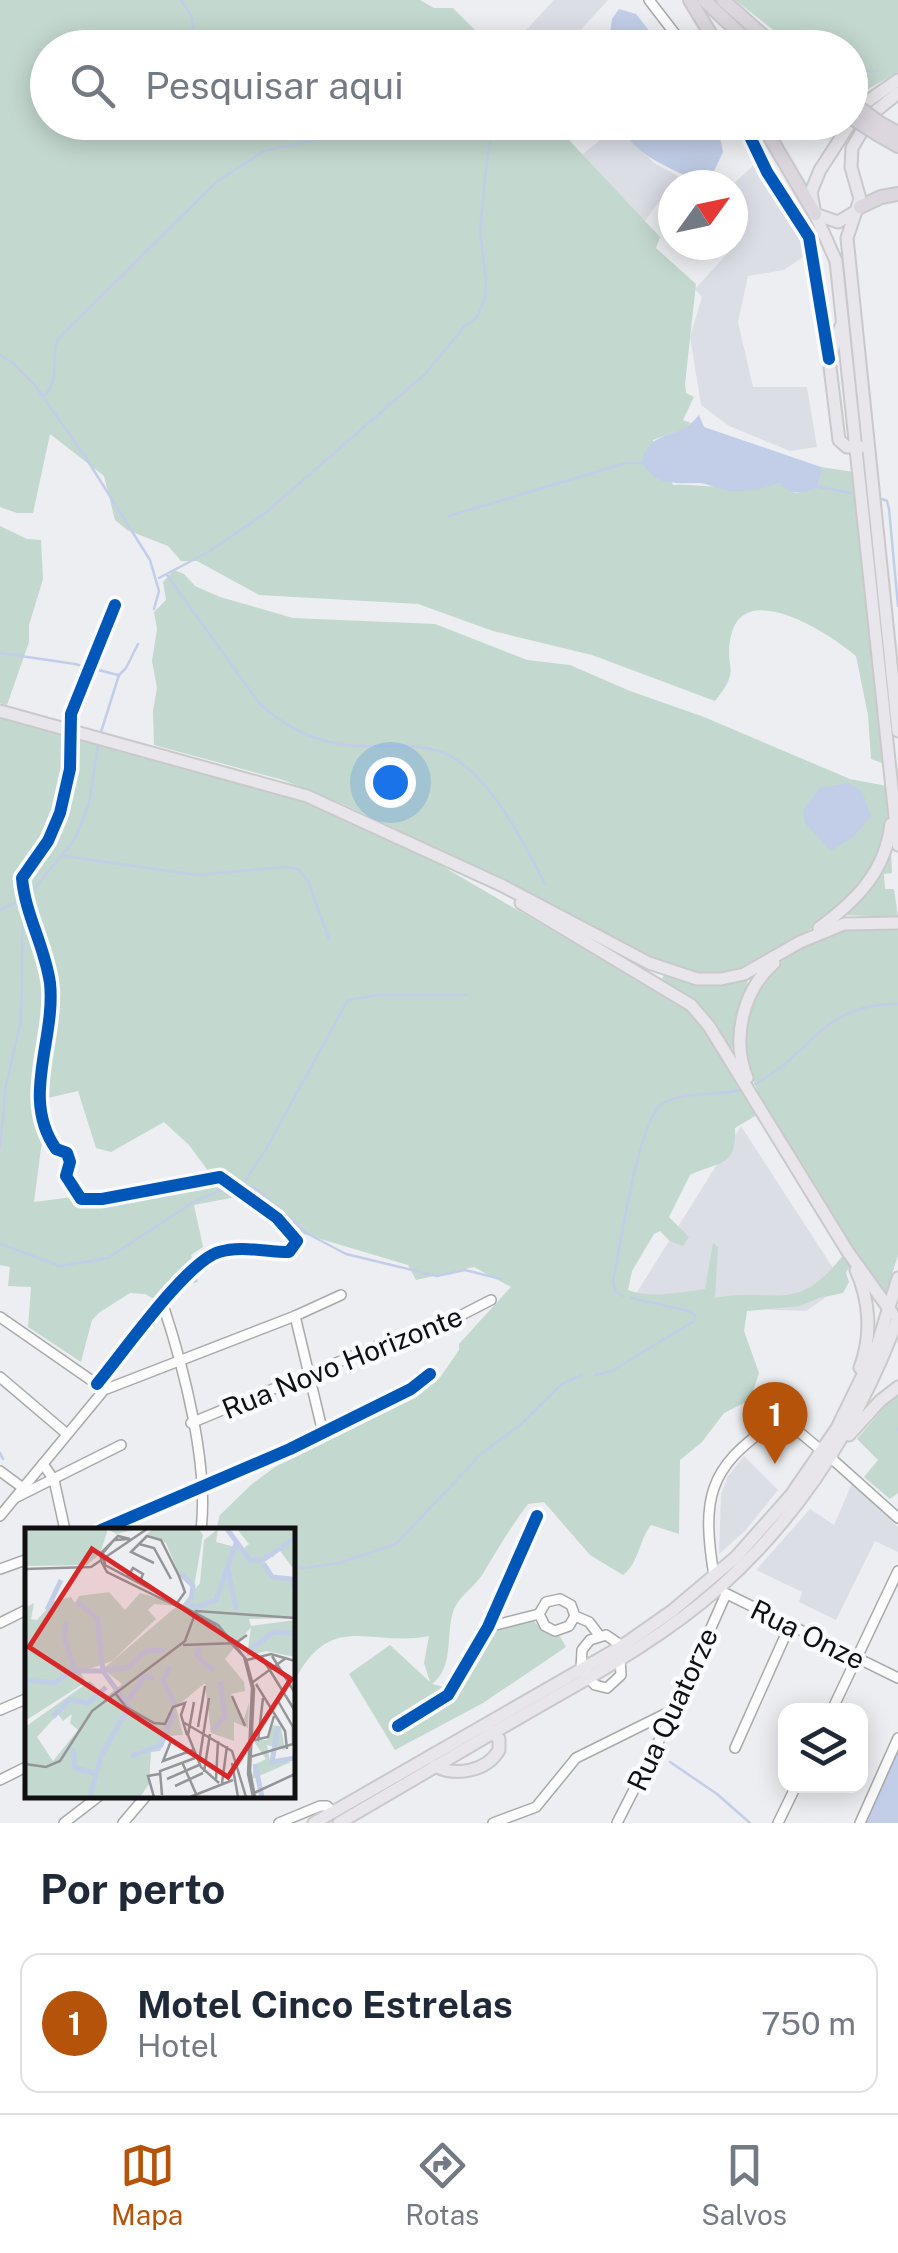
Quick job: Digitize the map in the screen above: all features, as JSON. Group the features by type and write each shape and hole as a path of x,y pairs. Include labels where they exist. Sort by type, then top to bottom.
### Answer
{"highway":[{"path":"690,0 708,30"},
{"path":"704,0 736,30"},
{"path":"723,0 757,30"},
{"path":"868,118 898,146"},
{"path":"868,124 898,132"},
{"path":"771,140 814,214"},
{"path":"860,207 881,196 898,194"}],"main road":[{"path":"868,101 898,80"},
{"path":"868,121 898,94"},
{"path":"839,140 811,192 814,214 836,261 898,731"},
{"path":"857,140 851,167 860,207 848,232 847,249 898,845"},
{"path":"814,214 838,222 860,207"},
{"path":"842,322 829,359 840,444 861,447"},
{"path":"0,711 296,792 478,874 649,964 697,979 721,980 744,974 796,944 844,924 898,923"},
{"path":"765,1117 743,1069 740,1049 746,1004 766,970 863,891 886,850 894,804"},
{"path":"478,874 538,915 692,1005 709,1026 848,1252 896,1316"},
{"path":"829,1454 867,1346 868,1322 859,1277 848,1252"},
{"path":"829,1454 864,1400 896,1316 898,1278"},
{"path":"853,1393 896,1316"},
{"path":"336,1818 621,1653 672,1611 720,1586 829,1454 898,1387"},
{"path":"314,1823 336,1818 435,1766 489,1729"},
{"path":"435,1766 462,1771 488,1764 499,1750 499,1739 489,1729"}],"street":[{"path":"649,0 672,30"},
{"path":"752,140 808,237 829,359"},
{"path":"71,718 115,604"},
{"path":"0,1516 192,1268 210,1255 228,1250 289,1252 295,1246 295,1235 224,1178 168,1184 102,1199 80,1198 66,1176 68,1152 54,1146 39,1112 50,984 22,878 48,840 60,813 70,770 71,739"},
{"path":"100,1387 296,1316 341,1295"},
{"name":"Rua Novo Horizonte","path":"192,1423 389,1341 450,1321 492,1300"},
{"path":"163,1304 180,1360 204,1488 201,1528"},
{"path":"296,1316 323,1433"},
{"path":"0,1318 100,1387"},
{"path":"106,1528 323,1433 411,1389 430,1374"},
{"path":"0,1377 67,1434"},
{"path":"720,1586 710,1548 710,1492 723,1468 773,1424 792,1426 829,1454 898,1518"},
{"path":"15,1498 122,1445"},
{"path":"43,1464 54,1480 66,1528"},
{"path":"0,1472 23,1488"},
{"path":"398,1726 448,1695 488,1627 537,1516"},
{"path":"0,1569 25,1560"},
{"path":"835,1703 898,1571"},
{"name":"Rua Onze","path":"720,1586 790,1626 898,1678"},
{"name":"Rua Quatorze","path":"618,1823 675,1709 720,1586"},
{"path":"488,1627 538,1614 546,1602 556,1599 571,1605 575,1616 589,1622 599,1636"},
{"path":"0,1623 25,1611"},
{"path":"538,1614 545,1626 555,1631 568,1626 575,1616"},
{"path":"735,1748 790,1626"},
{"path":"599,1636 614,1638 621,1653 621,1675 612,1686 599,1688 584,1674 583,1646 599,1636"},
{"path":"0,1710 25,1699"},
{"path":"494,1823 536,1807 576,1758 675,1709"},
{"path":"860,1823 898,1738"},
{"path":"0,1780 25,1768"},
{"path":"778,1823 793,1793"},
{"path":"64,1823 96,1798"},
{"path":"123,1823 144,1798"},
{"path":"279,1823 320,1806 327,1806 336,1818"}],"shaded area":[{"path":"554,0 608,0 581,30 526,30"},
{"path":"601,140 631,140 667,170 658,170 658,203 636,233 574,161"},
{"path":"754,165 809,253 784,270 748,276 738,322 753,387 807,387 817,447 790,451 729,426 701,405 690,337 702,297 695,289 722,260 748,260 748,170"},
{"path":"741,1126 844,1285 806,1311 629,1305"},
{"path":"744,1456 778,1490 745,1531 719,1554 721,1494 728,1476"},
{"path":"852,1483 898,1527 898,1552 875,1541 836,1620 799,1602 802,1592 756,1570 810,1509 834,1525"}],"green space":[{"path":"0,0 420,0 434,8 453,8 475,30 30,30 30,140 569,140 658,235 658,260 669,260 696,284 685,384 686,393 694,397 683,420 691,423 653,440 673,485 739,489 779,483 796,493 817,488 821,467 854,472 885,764 871,759 868,715 856,656 789,616 752,611 739,619 729,647 728,681 715,701 592,655 493,631 418,604 259,595 197,561 181,561 168,546 127,530 115,520 104,476 50,434 33,513 0,507"},
{"path":"735,0 898,0 898,72 868,89 868,30 773,30"},
{"path":"0,526 27,539 41,540 43,579 29,625 29,642 7,705 0,703"},
{"path":"174,570 195,586 220,597 293,618 435,624 527,660 570,665 850,779 887,786 890,803 881,855 845,905 759,965 707,977 670,968 495,876 345,805 283,780 154,745 154,612 166,600 163,582"},
{"path":"0,714 280,790 401,842 685,1008 706,1032 753,1106 755,1116 735,1128 730,1156 690,1175 669,1217 689,1237 683,1246 660,1231 654,1234 632,1271 628,1290 656,1294 705,1289 713,1243 718,1247 715,1298 799,1292 812,1286 844,1254 851,1263 843,1293 800,1306 747,1311 744,1331 759,1373 750,1400 724,1413 702,1442 680,1460 679,1534 651,1525 623,1575 590,1555 544,1502 528,1504 481,1577 454,1609 447,1659 432,1684 453,1689 486,1631 532,1619 544,1632 559,1635 566,1647 483,1703 395,1750 349,1674 390,1645 430,1682 424,1663 429,1636 337,1639 322,1646 295,1681 295,1528 217,1528 220,1515 275,1467 413,1399 439,1379 459,1344 511,1287 474,1267 416,1280 408,1265 297,1232 276,1213 236,1197 194,1205 203,1247 191,1255 198,1282 174,1286 163,1304 145,1294 130,1293 100,1312 92,1320 81,1362 28,1327 31,1287 8,1286 10,1267 0,1265","holes":["78,1091 96,1148 111,1152 164,1122 189,1145 214,1179 34,1202 43,1133 35,1101"]},
{"path":"891,851 892,873 884,874 885,889 894,889 898,917 841,915 862,898"},
{"path":"859,926 898,926 898,1255 885,1296 766,1108 754,1084 745,1042 747,1016 768,974 808,944"},
{"path":"665,973 726,982 748,979 732,1050 698,1004 662,979"},
{"path":"898,1396 898,1493 890,1499 864,1477 878,1460 857,1439"}],"water":[{"path":"619,9 636,14 649,30 610,30"},
{"path":"630,140 721,140 723,152 714,170 674,170"},
{"path":"699,415 704,427 821,467 817,488 796,492 779,483 755,490 730,491 699,483 666,482 654,476 642,463 648,447 686,427"},
{"path":"848,783 862,791 871,817 853,837 831,851 805,823 803,811 820,788"},
{"path":"897,1752 898,1823 865,1823"}],"waterway":[{"path":"181,0 192,17 193,30"},
{"path":"714,0 747,30"},
{"path":"868,71 877,71"},
{"path":"45,395 53,382 58,339 216,182 264,151 316,140"},
{"path":"159,578 210,551 264,514 425,374 477,317 485,298 480,231 491,140"},
{"path":"0,355 34,384 150,560 159,591 154,609"},
{"path":"449,516 626,463 644,463"},
{"path":"815,486 850,493"},
{"path":"882,499 889,509 898,606"},
{"path":"167,575 270,713 321,740 349,745 422,747 458,761 489,790 545,884"},
{"path":"101,732 119,675 138,644"},
{"path":"0,653 118,675"},
{"path":"28,896 75,839 89,804 98,745"},
{"path":"64,856 197,875 298,869 308,881 329,939"},
{"path":"0,910 21,900"},
{"path":"0,1148 6,1085 21,1020 23,905"},
{"path":"245,1181 348,1000 379,995 467,995"},
{"path":"755,1084 775,1072 834,1021 872,1006 898,1004"},
{"path":"623,1296 615,1291 613,1281 638,1156 654,1113 672,1099 741,1090"},
{"path":"236,1185 255,1188 308,1234 346,1254 437,1276 465,1270 501,1279"},
{"path":"0,1244 60,1266 108,1258 192,1203 228,1187"},
{"path":"595,1375 612,1371 694,1321 695,1315 689,1311 631,1298"},
{"path":"295,1566 339,1563 396,1544 482,1453 520,1425 562,1384 582,1375"},
{"path":"0,1453 3,1459"},
{"path":"670,1762 717,1794 750,1823"}],"cycle path":[{"path":"752,140 767,172 809,237 829,359"},
{"path":"97,1384 173,1290 205,1259 236,1249 289,1252 297,1241 277,1218 220,1177 102,1199 81,1199 66,1176 70,1162 67,1153 56,1149 46,1130 40,1089 50,983 22,878 48,841 60,813 70,769 71,714 115,605"},
{"path":"106,1528 290,1449 411,1389 430,1374"},
{"path":"398,1726 448,1695 488,1627 537,1516"}],"place":[{"name":"Motel Cinco Estrelas","path":"775,1464"}]}
